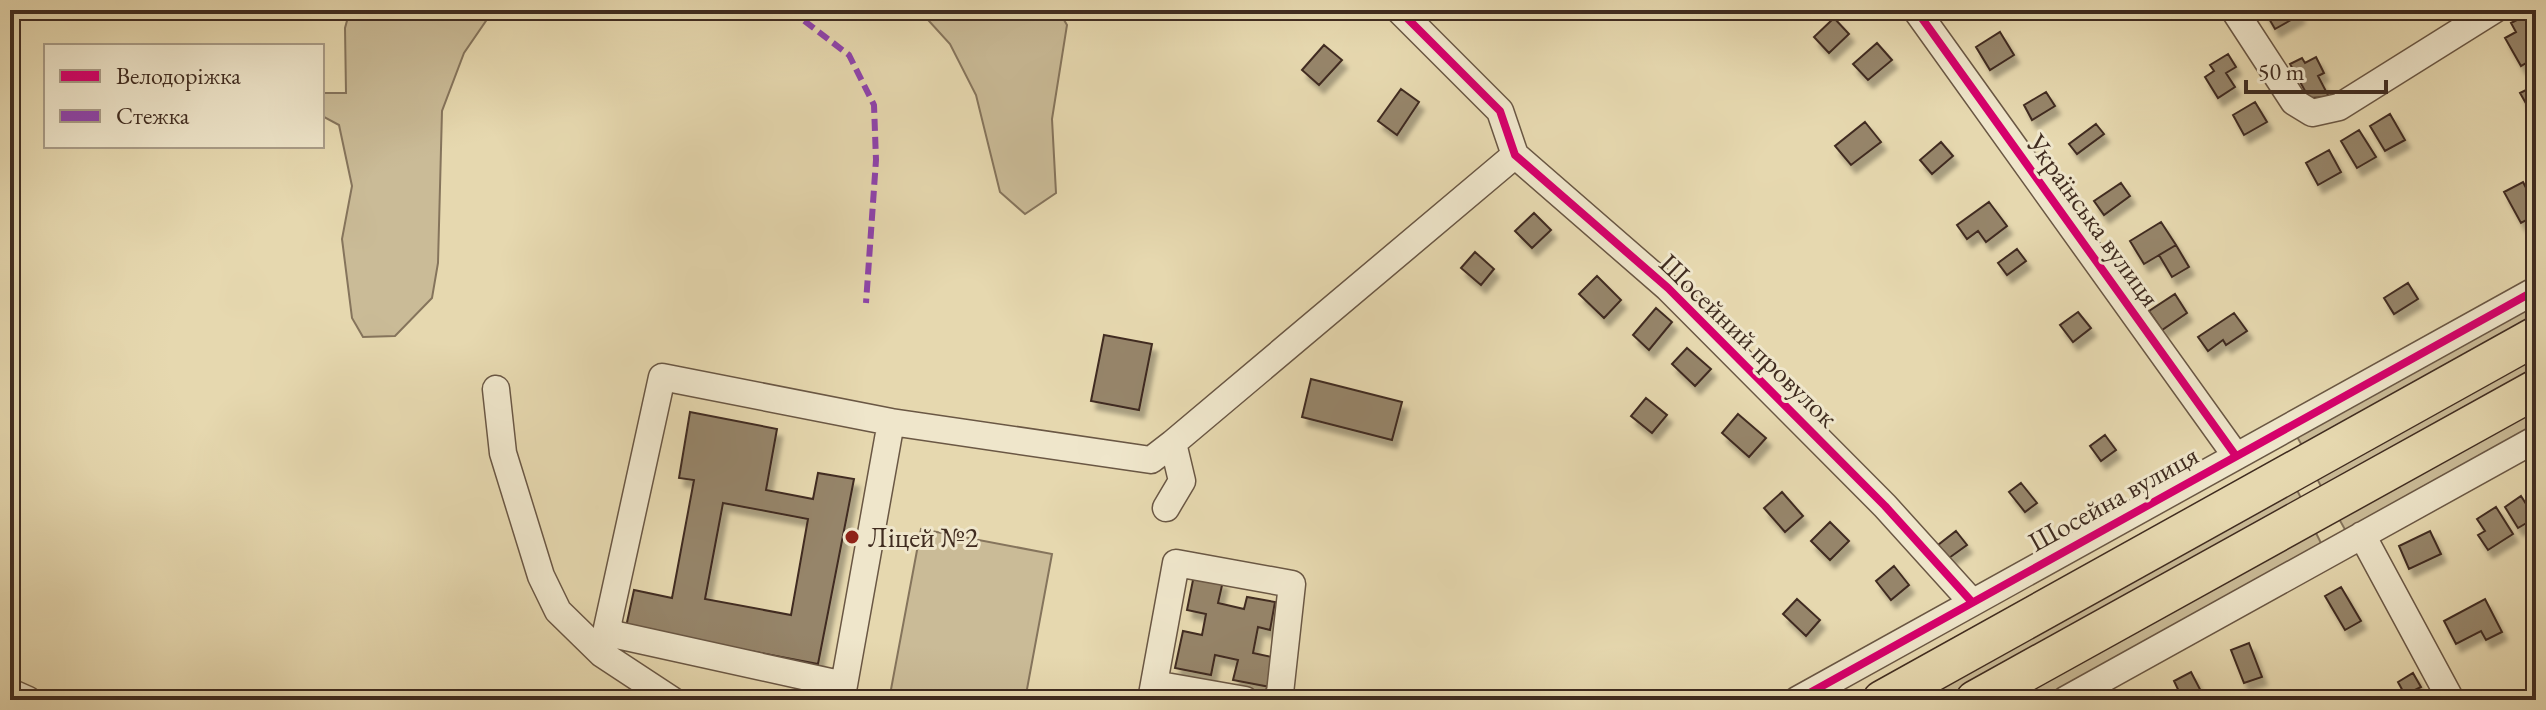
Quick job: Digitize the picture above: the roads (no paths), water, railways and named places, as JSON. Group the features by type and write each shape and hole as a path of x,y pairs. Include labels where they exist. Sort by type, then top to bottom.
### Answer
{"highway":[{"path":"1882,700 2536,336"},
{"path":"1975,700 2536,389"}],"street":[{"path":"891,422 843,692 617,635 607,628 662,377 891,422 1151,460 1173,443 1515,155 1500,111 1399,10"},
{"name":"Українська вулиця","path":"1916,10 2236,456"},
{"path":"2234,10 2294,102 2312,113 2339,107 2494,10"},
{"name":"Шосейний провулок","path":"1515,155 1668,288 1885,506 1971,601"},
{"name":"Шосейна вулиця","path":"1797,700 2536,290"},
{"path":"496,389 503,453 541,576 558,611 602,654 672,700"},
{"path":"2065,700 2536,439"},
{"path":"1166,508 1182,481 1173,443"},
{"path":"2362,535 2451,700"},
{"path":"1245,700 1152,692 1176,563 1292,584 1280,693 1275,700"},
{"path":"10,692 28,700"}],"place":[{"name":"Ліцей №2","path":"852,537"}]}
